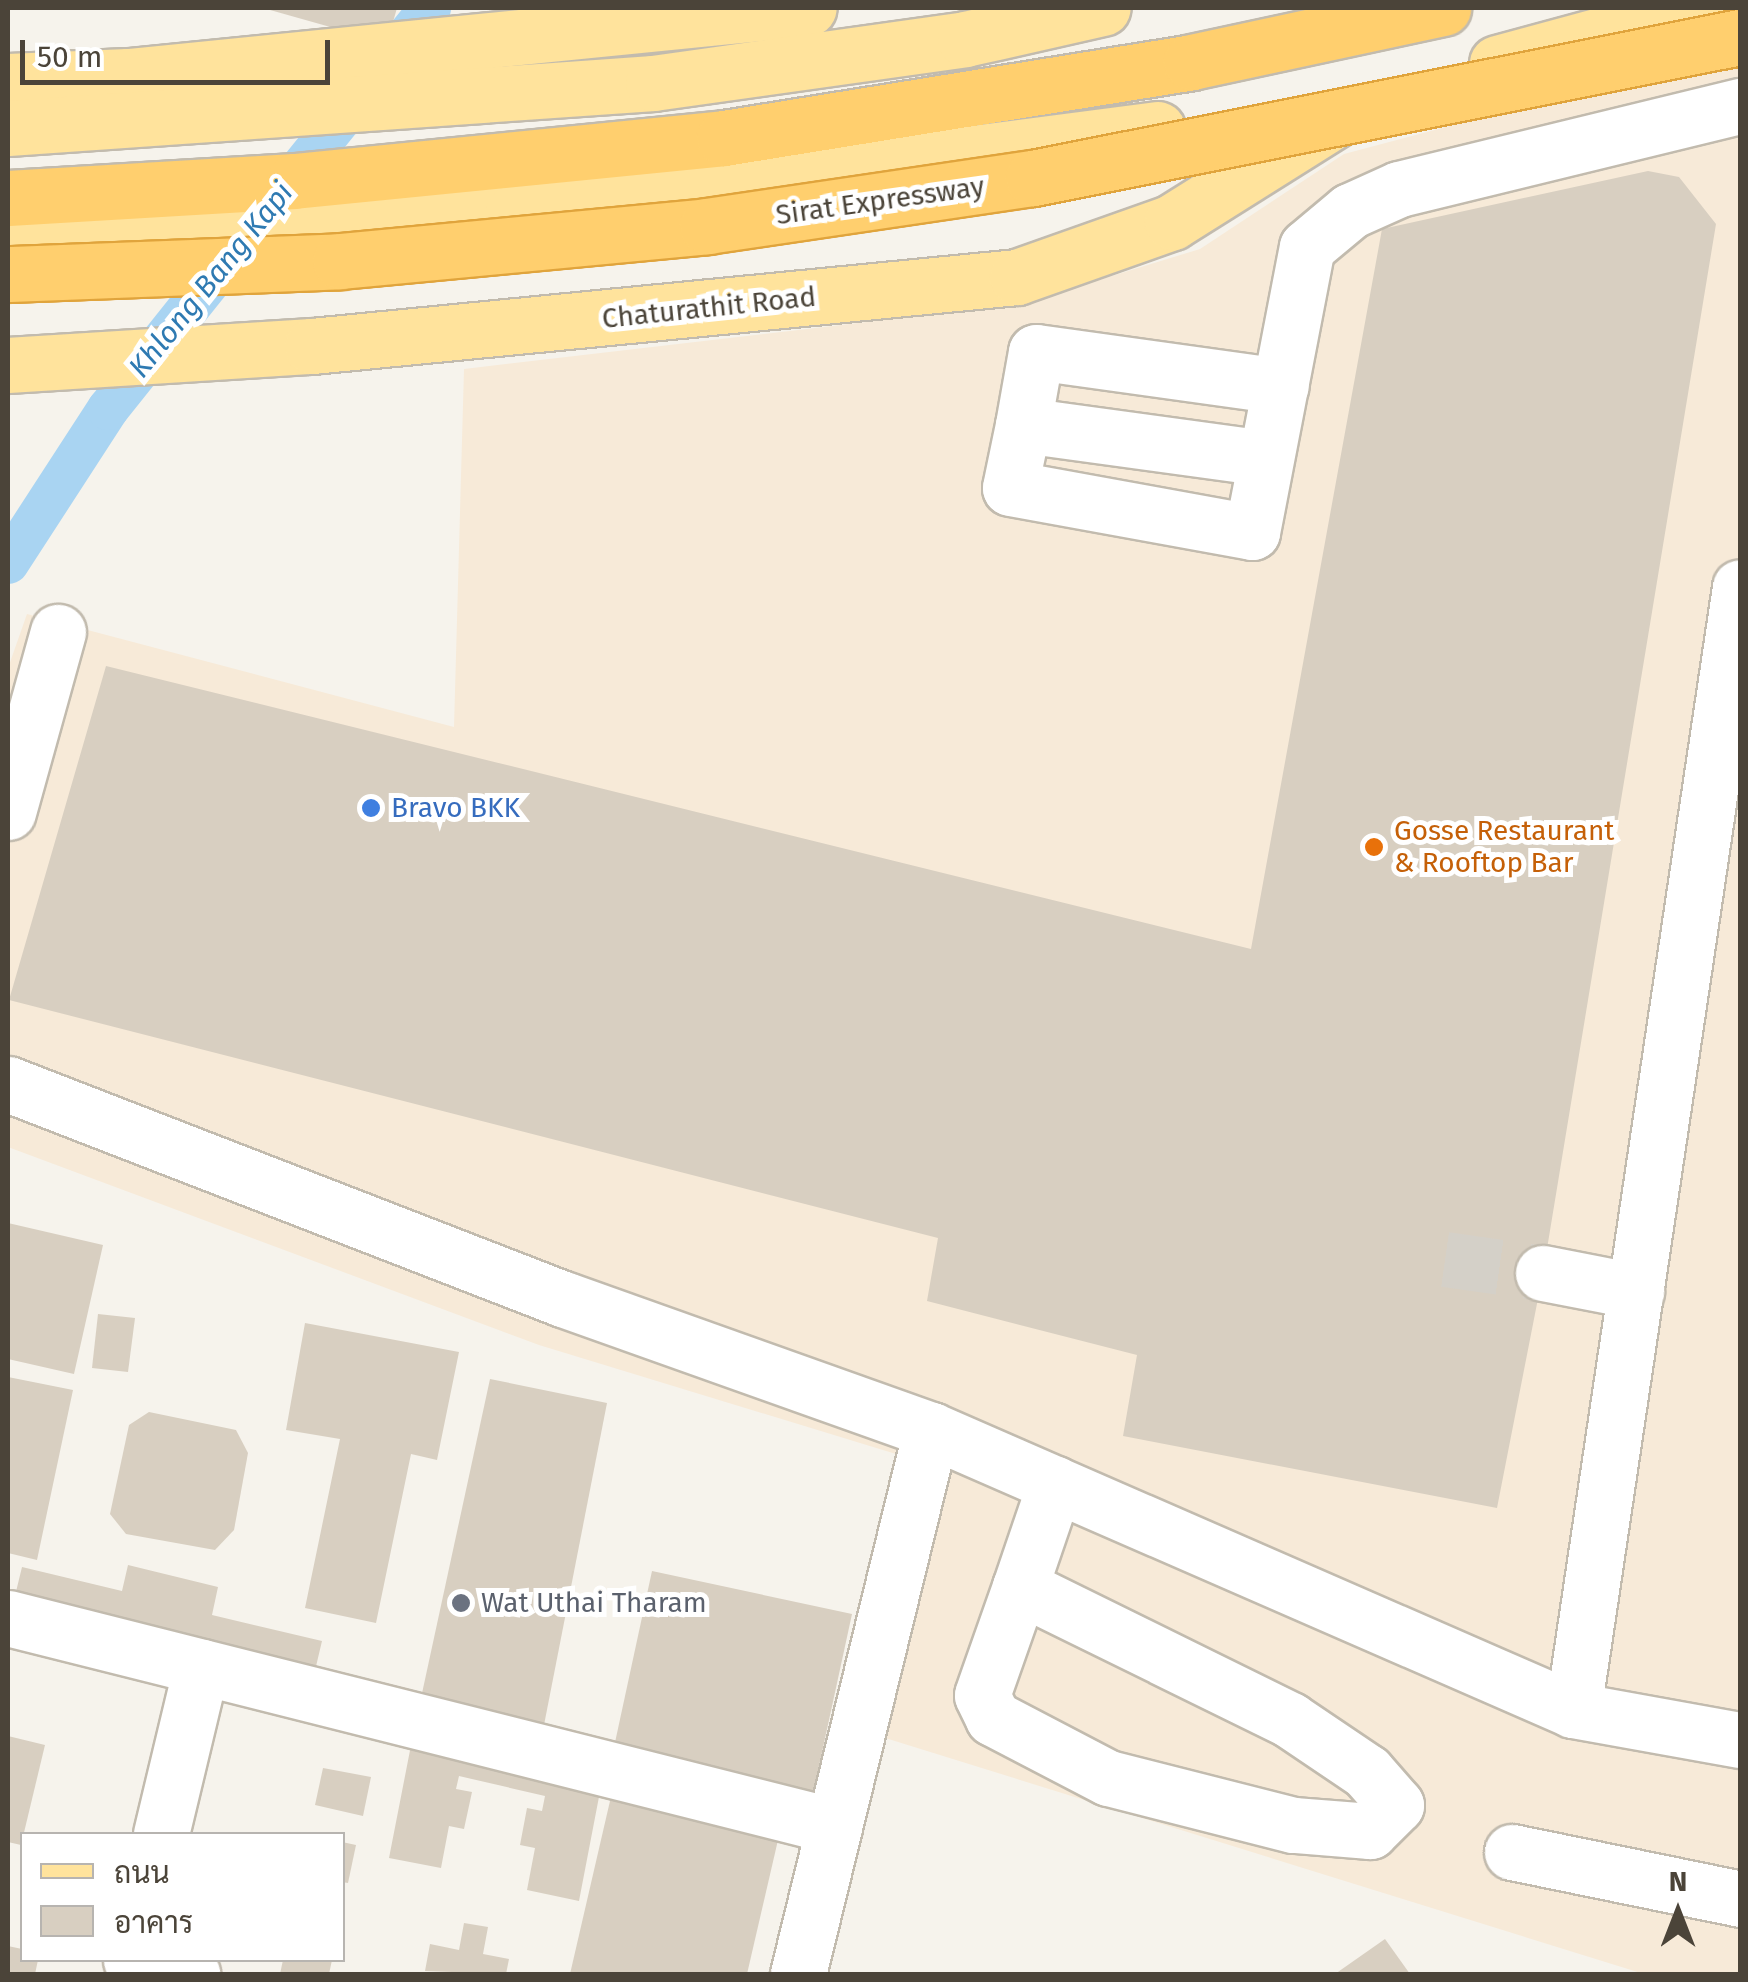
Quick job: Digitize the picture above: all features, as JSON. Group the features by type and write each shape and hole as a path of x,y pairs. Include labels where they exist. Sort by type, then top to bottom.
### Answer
{"highway":[{"path":"8,198 294,181 724,138 1191,62 1444,8"},
{"name":"Sirat Expressway","path":"8,274 340,261 707,226 1033,178 1740,36"}],"main road":[{"path":"8,81 699,23 809,8"},
{"path":"8,128 125,124 652,83 965,39 1102,8"},
{"name":"Chaturathit Road","path":"8,244 513,212 1367,100 1699,8"},
{"name":"Chaturathit Road","path":"8,365 312,346 1017,277 1172,222 1367,100"}],"street":[{"path":"1281,386 1036,352 1010,488 1252,532 1265,458 1281,386 1307,247 1350,211 1399,189 1740,106"},
{"path":"1023,425 1265,458"},
{"path":"1573,1710 1740,587"},
{"path":"8,812 58,632"},
{"path":"8,1084 563,1298 931,1430 1573,1710 1740,1740"},
{"path":"1543,1272 1636,1291"},
{"path":"798,1974 931,1430"},
{"path":"1020,1586 1290,1720 1367,1772 1396,1805 1370,1830 1293,1825 1108,1778 993,1718 982,1695 1055,1484"},
{"path":"8,1618 834,1826"},
{"path":"161,1832 201,1668"},
{"path":"1512,1852 1740,1899"},
{"path":"140,1962 192,1974"}],"shaded area":[{"path":"1740,49 1740,1974 1644,1974 882,1737 945,1469 539,1345 8,1147 8,668 27,614 454,727 464,369 1020,304 1200,249 1344,154"}],"building":[{"path":"263,8 397,8 387,43"},
{"name":"Bravo BKK","path":"1648,171 1679,177 1716,224 1543,1273 1497,1508 1123,1436 1137,1355 927,1301 938,1238 9,1000 106,666 1251,949 1382,229"},
{"path":"8,1223 103,1245 74,1374 8,1359"},
{"path":"98,1314 135,1318 128,1372 92,1368"},
{"path":"305,1323 459,1352 437,1460 411,1454 376,1623 305,1608 340,1439 286,1430"},
{"path":"8,1377 73,1390 37,1560 8,1553"},
{"path":"490,1379 607,1403 544,1725 421,1698"},
{"path":"149,1412 236,1430 248,1453 234,1530 215,1550 126,1534 110,1514 129,1425"},
{"path":"128,1565 218,1587 212,1615 322,1641 313,1679 13,1604 22,1567 122,1591"},
{"path":"652,1571 852,1614 811,1803 611,1761"},
{"path":"413,1735 603,1776 579,1901 527,1890 535,1848 520,1845 527,1808 542,1811 545,1796 459,1776 456,1789 472,1792 464,1829 449,1826 441,1868 389,1858"},
{"path":"8,1736 45,1745 24,1832 20,1832 20,1845 8,1842"},
{"path":"323,1768 371,1777 363,1816 315,1805"},
{"path":"613,1788 781,1827 747,1974 570,1974"},
{"path":"345,1843 356,1845 348,1883 345,1882"},
{"path":"464,1923 488,1927 483,1954 509,1959 506,1974 425,1971 430,1944 459,1950"},
{"path":"1385,1939 1410,1974 1335,1974"},
{"path":"8,1946 20,1949 20,1962 38,1962 35,1974 8,1974"},
{"path":"283,1962 332,1962 329,1974 280,1974"}],"waterway":[{"name":"Khlong Bang Kapi","path":"280,194 430,8"},
{"name":"Khlong Bang Kapi","path":"8,563 108,409 235,250"}],"tunnel":[{"path":"1445,1259 1543,1273"}],"place":[{"name":"Bravo BKK","path":"371,808"},
{"name":"Gosse Restaurant & Rooftop Bar","path":"1374,847"},
{"name":"Wat Uthai Tharam","path":"461,1603"}]}
